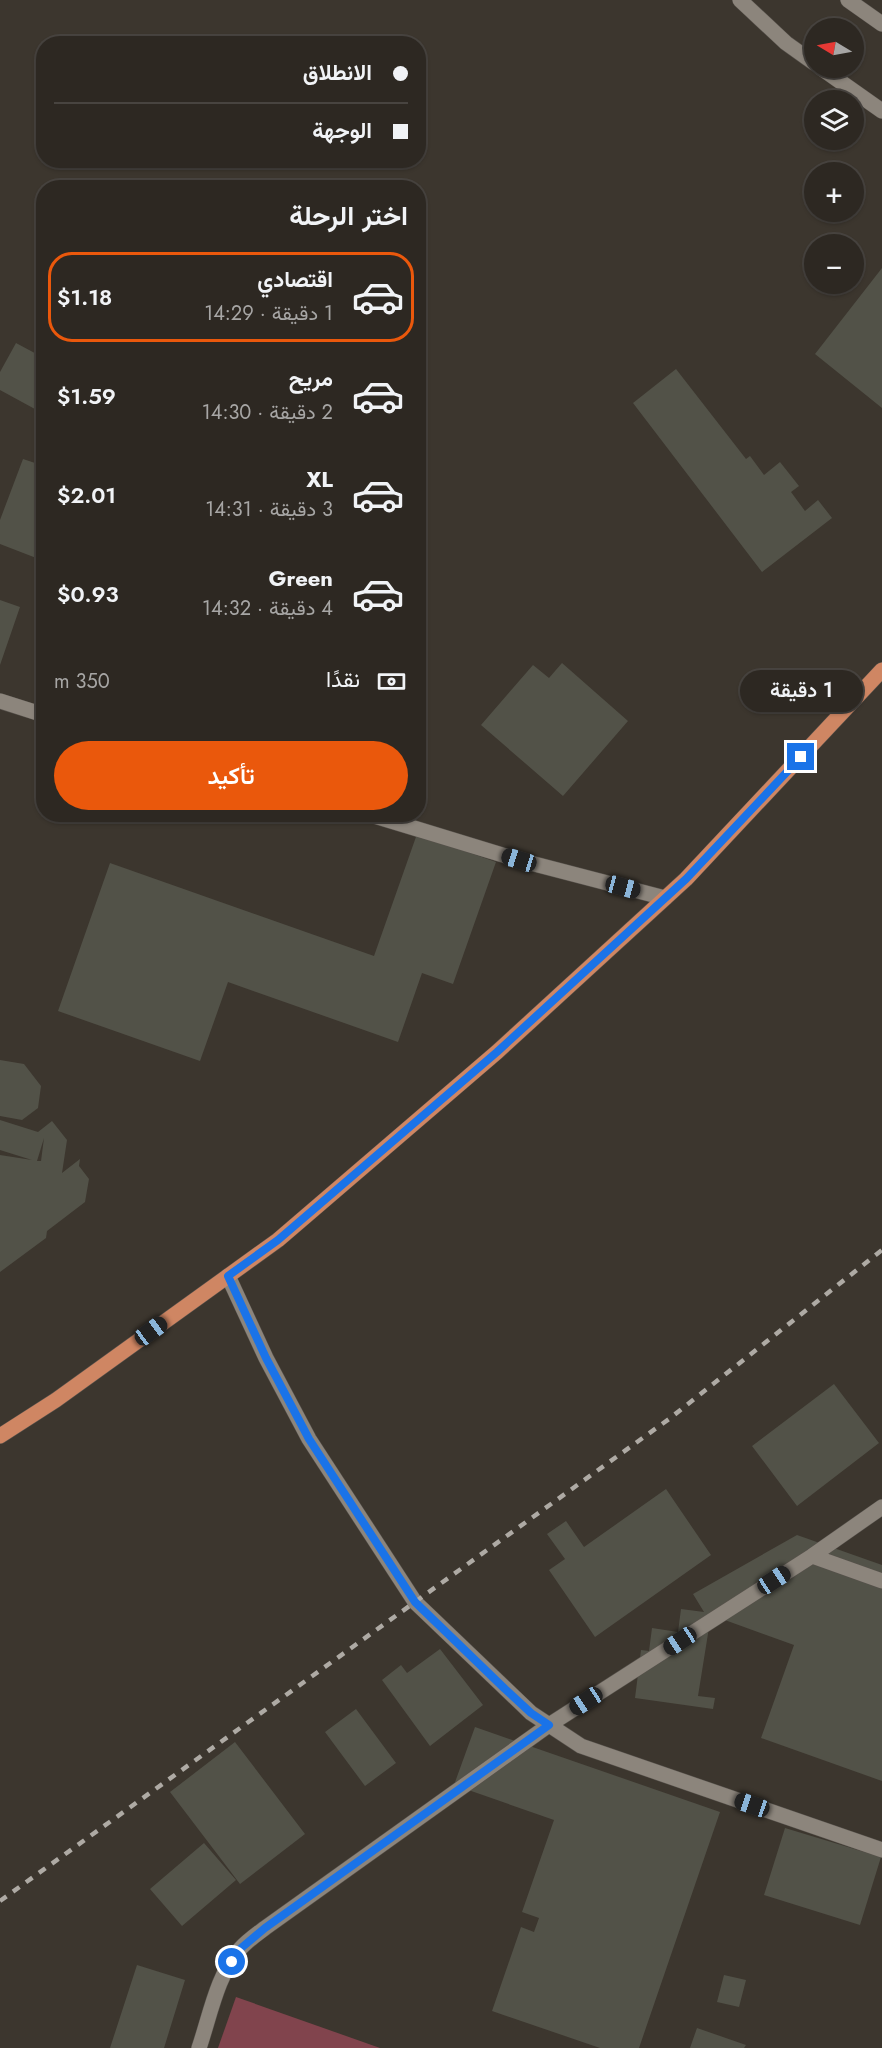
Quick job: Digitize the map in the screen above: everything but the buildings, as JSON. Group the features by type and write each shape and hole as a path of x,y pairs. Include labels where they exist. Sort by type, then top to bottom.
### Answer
{"main road":[{"path":"0,1436 56,1400 278,1240 497,1052 686,879 882,670"}],"street":[{"path":"740,0 786,43 804,56"},
{"path":"848,0 882,24"},
{"path":"835,78 882,111"},
{"path":"0,701 36,712"},
{"path":"394,822 519,860 665,898"},
{"path":"228,1276 266,1358 309,1439 415,1602 531,1713 581,1746 882,1850"},
{"path":"199,2048 222,1981 240,1949 265,1928 549,1725 812,1556 882,1507"},
{"path":"812,1556 882,1581"}],"shaded area":[{"path":"236,1997 380,2048 218,2048"}],"railway":[{"path":"0,1901 669,1419 882,1250"}],"route":[{"path":"232,1962 240,1949 265,1928 549,1725 531,1713 415,1602 309,1439 266,1358 228,1276 278,1240 497,1052 686,879 801,757"}]}
